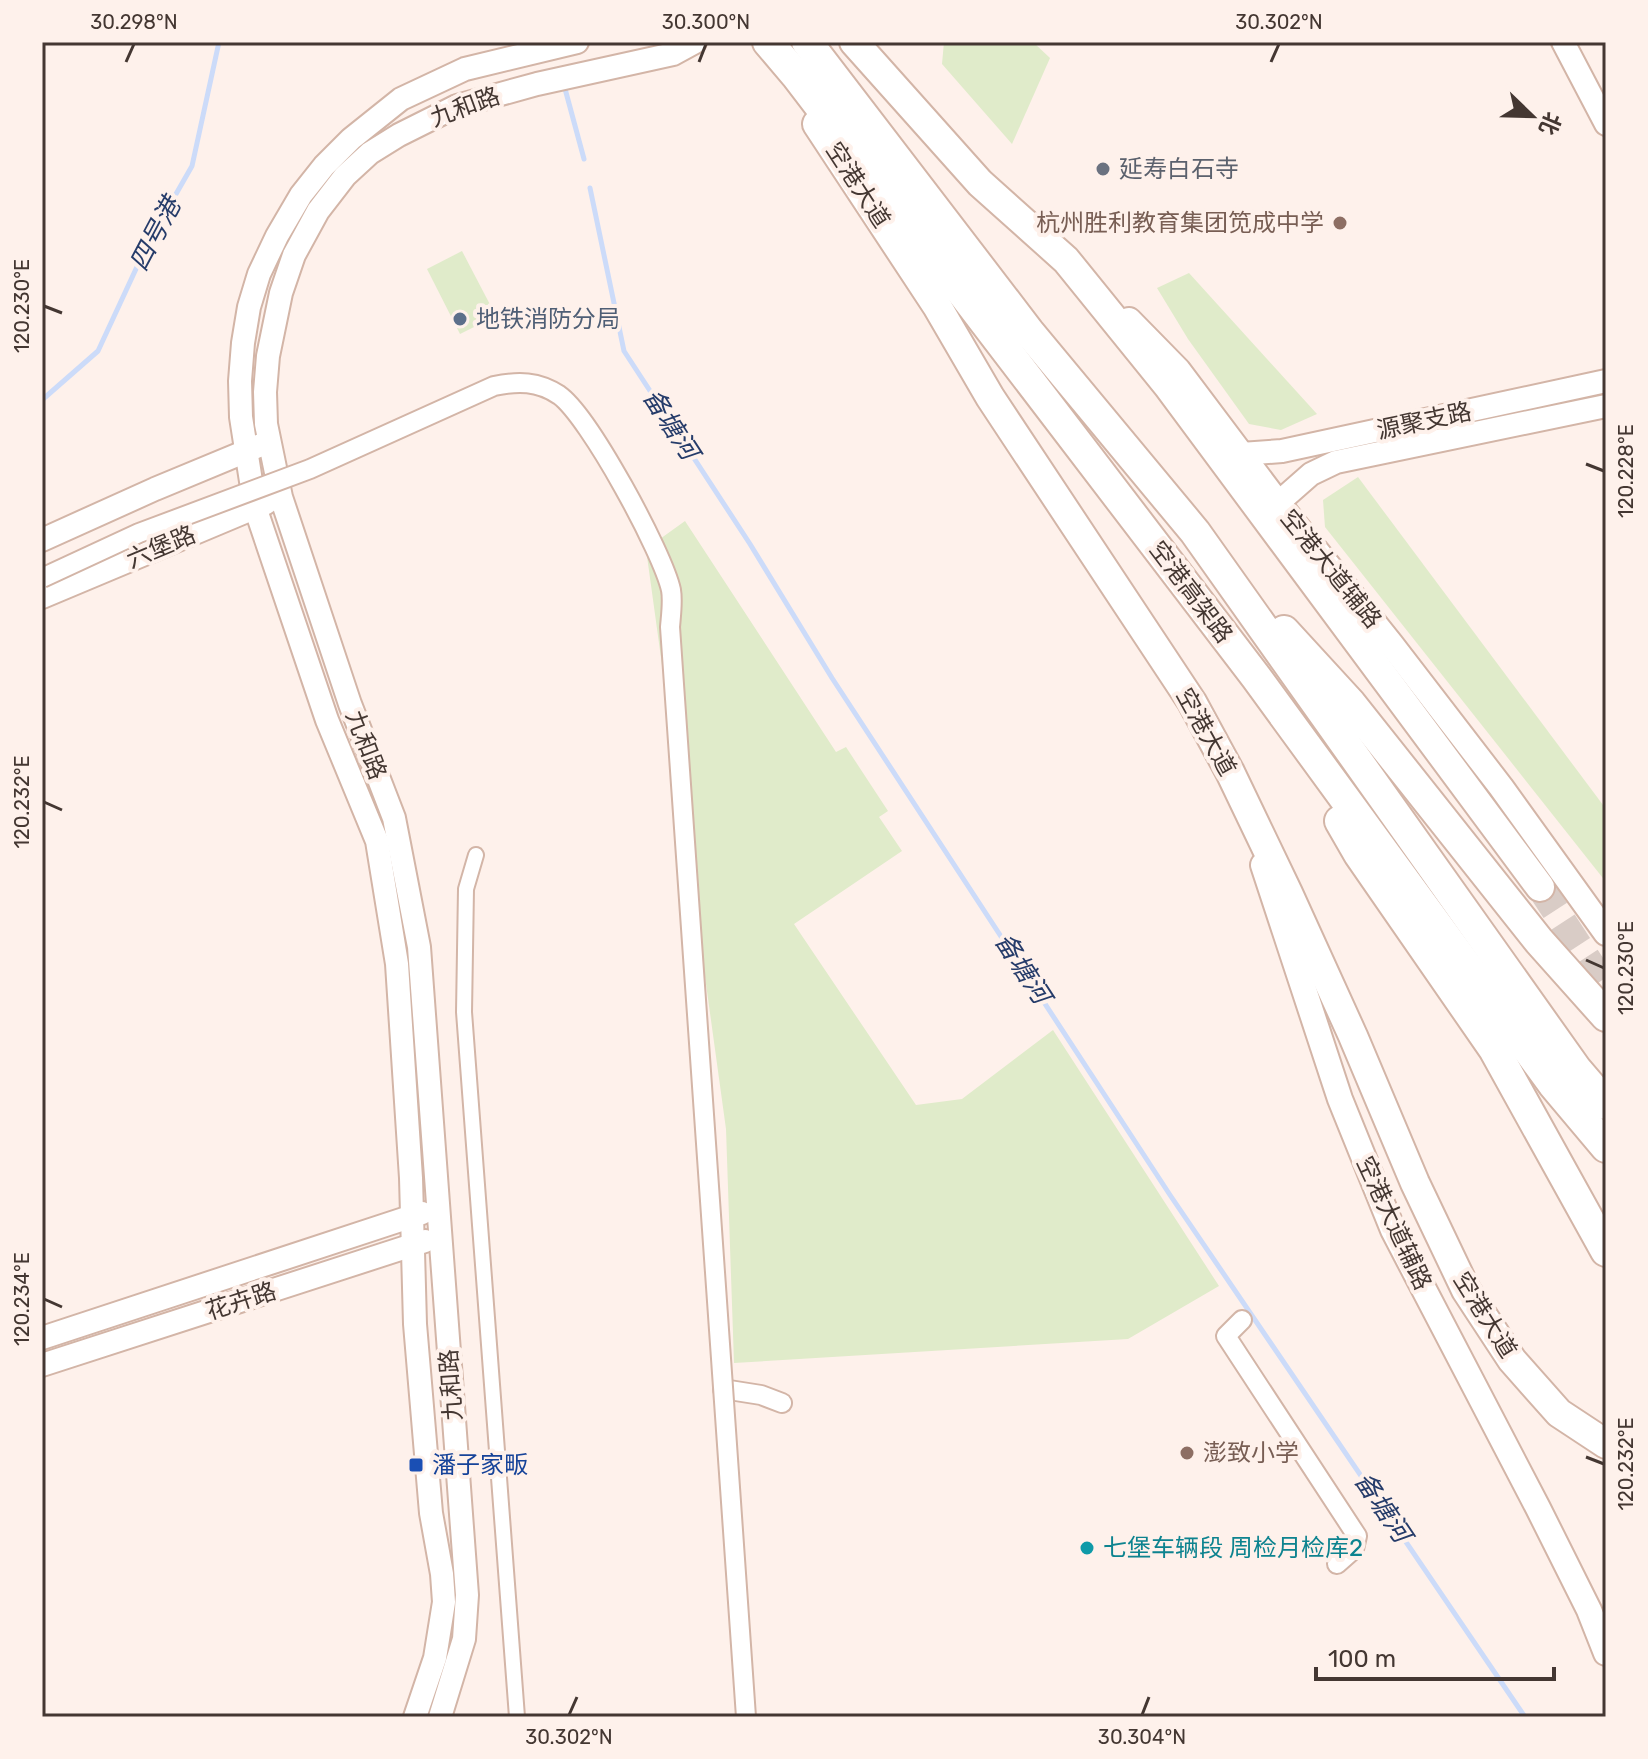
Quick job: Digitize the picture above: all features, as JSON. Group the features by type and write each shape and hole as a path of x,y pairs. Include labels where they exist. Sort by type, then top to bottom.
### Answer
{"highway":[{"name":"空港高架路","path":"768,42 1016,339 1195,532 1566,1057 1606,1104"},
{"name":"空港高架路","path":"807,42 1256,677 1544,1071 1606,1147"},
{"path":"1195,532 1351,704 1539,941 1606,1016"},
{"path":"1256,677 1359,854 1494,1049 1606,1251"}],"main road":[{"name":"空港大道","path":"751,42 821,129 937,306 990,397 1192,702 1230,772 1294,907 1415,1183 1466,1290 1512,1360 1559,1413 1606,1444"},
{"path":"854,42 980,183 1066,260 1168,386 1540,887"},
{"name":"空港大道辅路","path":"1066,260 1178,370 1482,763 1606,933"},
{"name":"空港大道辅路","path":"1230,772 1340,1099 1393,1230 1538,1508 1589,1610 1606,1653"}],"street":[{"name":"九和路","path":"415,1717 435,1658 444,1602 442,1574 434,1541 415,1324 397,964 377,841 327,720 255,507 241,417 240,381 249,307 259,274 301,195 324,166 351,139 401,99 465,69 576,42"},
{"name":"九和路","path":"440,1717 464,1639 467,1595 419,947 394,818 350,704 281,497 269,442 265,392 268,356 281,293 294,255 318,211 345,176 370,153 457,106 537,84 673,54 695,42"},
{"path":"1563,42 1606,124"},
{"name":"源聚支路","path":"1241,454 1282,451 1606,381"},
{"path":"42,578 139,533 310,469 494,386 514,382 534,383 559,396 578,414 597,441 658,556 672,593 670,627 746,1717"},
{"name":"源聚支路","path":"1278,503 1311,474 1336,462 1606,406"},
{"path":"42,540 269,442"},
{"name":"六堡路","path":"42,597 281,497"},
{"path":"476,855 466,889 464,1012 517,1717"},
{"name":"花卉路","path":"42,1338 438,1208"},
{"name":"花卉路","path":"42,1365 440,1236"},
{"path":"1242,1320 1226,1336 1357,1536 1354,1549 1337,1564"},
{"path":"723,1389 761,1395 782,1403"}],"green space":[{"path":"944,42 1033,42 1050,58 1012,144 942,64"},
{"path":"462,251 496,316 460,334 427,269"},
{"path":"1189,273 1317,414 1281,430 1249,424 1188,339 1157,288"},
{"path":"1358,477 1606,809 1606,882 1325,527 1323,500"},
{"path":"685,521 836,752 846,747 888,811 879,817 902,851 794,924 916,1105 962,1099 1053,1030 1219,1286 1128,1339 734,1363 726,1129 646,549"}],"waterway":[{"name":"四号港","path":"42,400 98,351 148,243 192,166 219,42"},
{"name":"备塘河","path":"564,85 584,159"},
{"name":"备塘河","path":"590,188 624,351 750,544 832,678 1170,1195 1525,1717"}],"tunnel":[{"path":"1540,887 1606,988"}],"place":[{"name":"延寿白石寺","path":"1103,169"},
{"name":"杭州胜利教育集团笕成中学","path":"1340,223"},
{"name":"地铁消防分局","path":"460,319"},
{"name":"澎致小学","path":"1187,1453"},
{"name":"潘子家畈","path":"416,1465"},
{"name":"七堡车辆段 周检月检库2","path":"1087,1548"}]}
